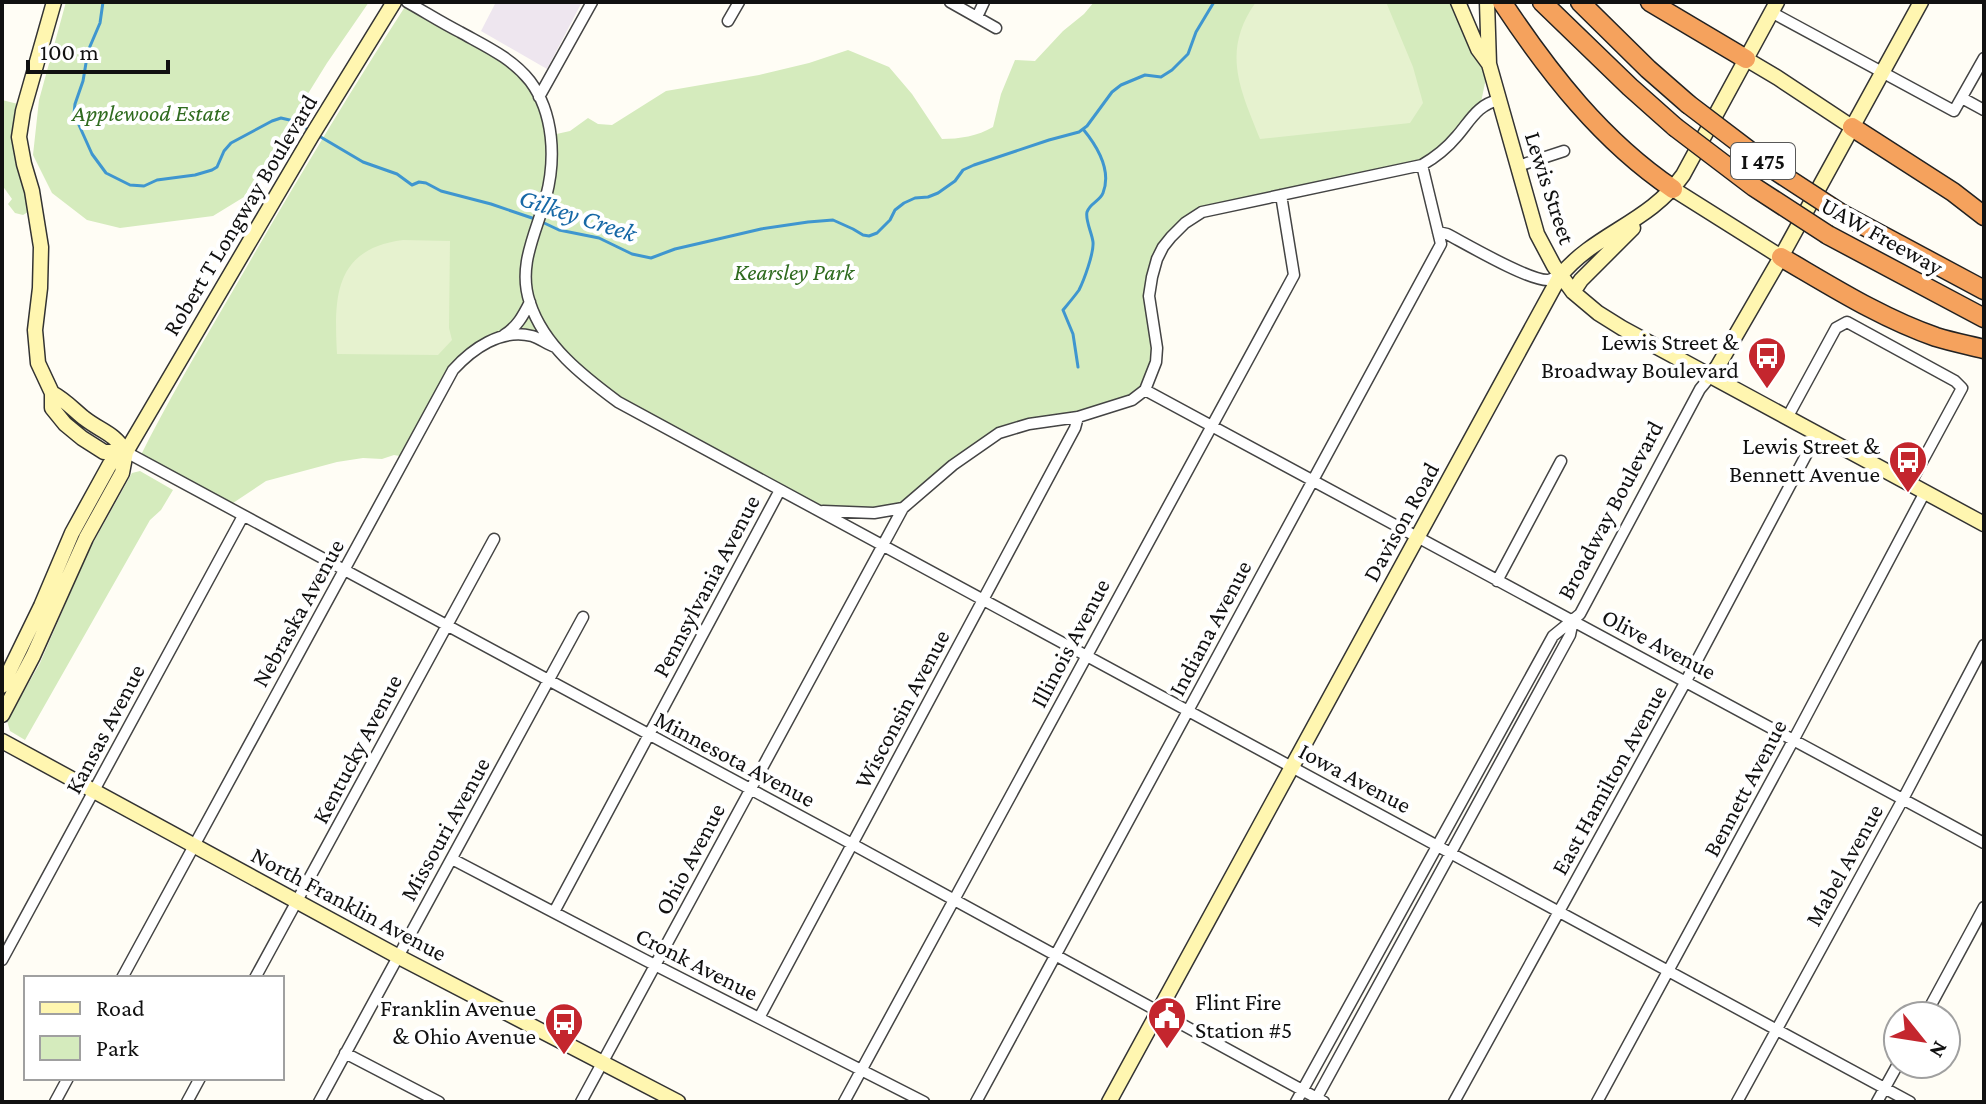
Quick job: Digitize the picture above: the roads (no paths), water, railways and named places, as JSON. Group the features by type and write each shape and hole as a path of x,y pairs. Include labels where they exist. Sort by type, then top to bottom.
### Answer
{"highway":[{"name":"UAW Freeway","path":"1542,2 1602,62 1675,127 1754,187 1828,235 1984,318"},
{"name":"UAW Freeway","path":"1580,2 1688,104 1776,171 1842,214 1984,290"},
{"path":"1650,2 1746,59"},
{"path":"1507,10 1542,60 1584,110 1633,159 1673,189"},
{"path":"1852,127 1953,192 1984,216"},
{"path":"1781,257 1870,308 1914,328 1984,349"}],"street":[{"path":"54,2 23,111 19,137 41,247 40,288 35,319 38,363 52,393 52,408 72,431 104,452 126,452"},
{"name":"Robert T Longway Boulevard","path":"2,715 33,656 86,538 122,473 126,452 394,2"},
{"path":"407,2 514,64 530,81 548,117 550,172 546,197 528,253 525,276 530,302 556,348"},
{"path":"539,97 592,2"},
{"path":"728,21 739,2"},
{"path":"950,2 996,28"},
{"path":"977,17 984,2"},
{"path":"1458,2 1478,49 1489,64"},
{"path":"1487,2 1489,64"},
{"name":"Broadway Boulevard","path":"1296,1102 1500,728 1553,636 1580,614 1701,388 1718,366 1781,257 1921,2"},
{"path":"1774,7 1954,111 1984,58"},
{"name":"Davison Road","path":"1109,1102 1560,276 1570,264 1651,210 1673,189 1774,7"},
{"path":"1746,59 1852,127"},
{"name":"Lewis Street","path":"1489,64 1537,234 1560,276 1573,292 1608,320 1984,524"},
{"path":"1962,98 1984,110"},
{"path":"817,510 874,513 903,508 953,465 999,433 1029,424 1078,417 1132,400 1145,390 1156,362 1157,348 1149,296 1154,268 1163,247 1185,223 1202,212 1422,165 1447,148 1480,107 1499,100"},
{"path":"1518,166 1564,151"},
{"name":"Indiana Avenue","path":"976,1102 1441,244 1422,165"},
{"path":"1673,189 1781,257"},
{"name":"Illinois Avenue","path":"844,1102 1294,275 1281,195"},
{"path":"1573,292 1581,280 1651,210"},
{"path":"1438,232 1536,278 1547,280 1560,276"},
{"path":"499,338 523,318 530,302"},
{"path":"1787,418 1836,328 1847,322 1955,381 1962,388 1910,484"},
{"path":"499,338 517,334 533,336 556,348"},
{"name":"Nebraska Avenue","path":"123,976 453,370 467,355 499,338"},
{"name":"Iowa Avenue","path":"556,348 584,376 618,402 1910,1102"},
{"name":"Olive Avenue","path":"1145,390 1984,843"},
{"name":"Wisconsin Avenue","path":"759,1018 1068,442 1078,417"},
{"name":"East Hamilton Avenue","path":"1454,1102 1686,681 1816,433"},
{"name":"Robert T Longway Boulevard","path":"2,686 72,533 110,464 126,452"},
{"name":"Minnesota Avenue","path":"126,452 1056,955 1318,1101"},
{"path":"1497,581 1561,461"},
{"name":"Pennsylvania Avenue","path":"554,912 780,490"},
{"name":"Bennett Avenue","path":"1597,1102 1925,492"},
{"name":"Ohio Avenue","path":"581,1102 903,508"},
{"name":"Kansas Avenue","path":"2,960 243,516"},
{"name":"Kentucky Avenue","path":"256,976 494,539"},
{"name":"Missouri Avenue","path":"319,1102 583,617"},
{"name":"Broadway Boulevard","path":"1318,1101 1570,635 1573,621"},
{"name":"Mabel Avenue","path":"1737,1102 1984,645"},
{"path":"1500,728 1514,736"},
{"name":"North Franklin Avenue","path":"2,741 296,902 678,1102"},
{"name":"Cronk Avenue","path":"452,859 924,1102"},
{"path":"1934,1000 1984,907"},
{"path":"345,1053 439,1102"},
{"path":"55,1102 67,1080"},
{"path":"187,1102 199,1080"},
{"path":"1877,1102 1890,1080"}],"waterway":[{"name":"Gilkey Creek","path":"103,2 74,114 92,154 106,173 130,185 144,186 157,180 212,170 231,143 272,121 281,118 294,121 309,130"},
{"name":"Gilkey Creek","path":"542,222 559,230 599,238 632,254 651,258 675,249 761,229 808,222 833,220 869,236 877,233 904,203 938,193 955,181 963,170 1079,132 1121,85 1145,75 1161,77 1172,70 1188,54 1196,32 1214,2"},
{"path":"1078,367 1073,334 1063,310 1079,290 1088,266 1093,242 1087,212 1103,193 1106,176 1098,151 1083,129"},
{"name":"Gilkey Creek","path":"319,136 363,162 397,174 412,185 426,183 441,191 535,219"}],"place":[{"name":"Lewis Street & Broadway Boulevard","path":"1767,390"},
{"name":"Lewis Street & Bennett Avenue","path":"1908,494"},
{"name":"Flint Fire Station #5","path":"1167,1050"},
{"name":"Franklin Avenue & Ohio Avenue","path":"564,1056"}],"park label":[{"name":"Applewood Estate","path":"151,113"},
{"name":"Kearsley Park","path":"794,272"}]}
